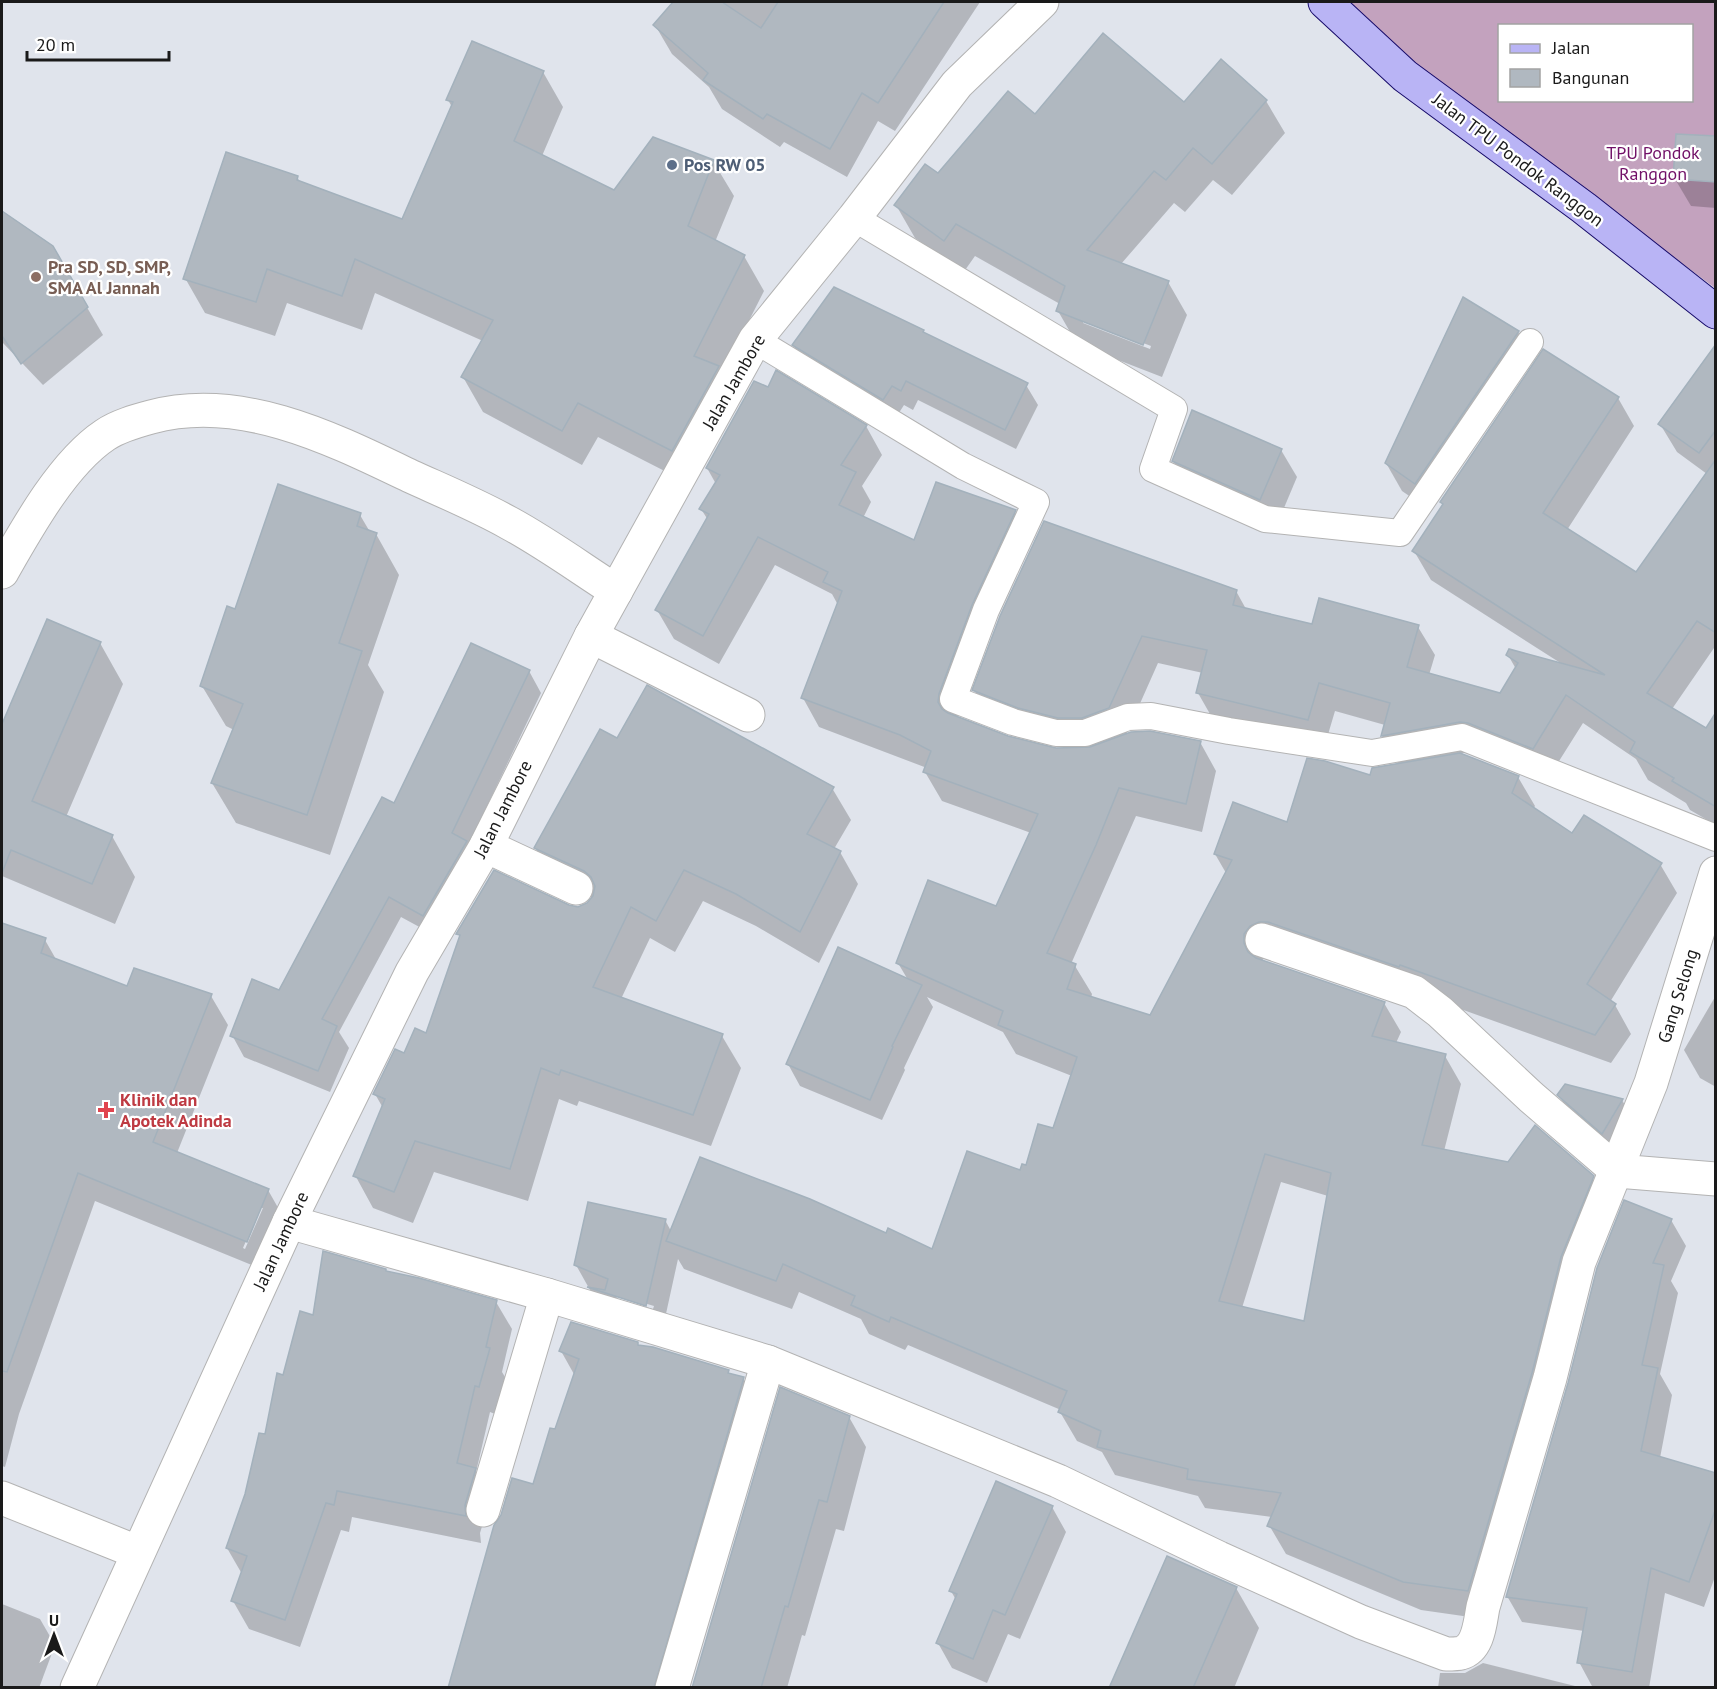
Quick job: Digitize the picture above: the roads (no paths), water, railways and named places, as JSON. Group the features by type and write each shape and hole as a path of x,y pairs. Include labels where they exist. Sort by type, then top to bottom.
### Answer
{"street":[{"name":"Jalan Jambore","path":"77,1688 289,1222 412,972 486,846 591,636 755,340 854,218 957,84 1042,2"},
{"name":"Jalan TPU Pondok Ranggon","path":"1325,2 1405,76 1584,208 1716,312"},
{"path":"2,572 34,517 80,456 106,435 134,421 188,409 266,417 347,446 509,523 616,591"},
{"path":"591,636 748,715"},
{"path":"486,846 576,888"},
{"name":"Gang Selong","path":"289,1222 547,1295 768,1362 1058,1481 1219,1558 1361,1622 1446,1654 1461,1653 1471,1648 1476,1638 1550,1378 1579,1262 1651,1083 1716,873"},
{"path":"1262,940 1414,992 1440,1012 1617,1171 1716,1179"},
{"path":"483,1510 547,1295"},
{"path":"672,1688 768,1362"},
{"path":"2,1498 137,1552"}],"lane":[{"path":"854,218 1174,409 1153,469 1265,519 1400,533 1530,342"},
{"path":"755,340 963,466 1036,502 986,610 953,699 1013,722 1056,733 1085,733 1128,717 1151,716 1229,731 1372,753 1462,736 1716,838"}],"place":[{"name":"Pos RW 05","path":"672,165"},
{"name":"Pra SD, SD, SMP, SMA Al Jannah","path":"36,277"},
{"name":"Klinik dan Apotek Adinda","path":"106,1110"}],"park label":[{"name":"TPU Pondok Ranggon","path":"1653,163"}]}
